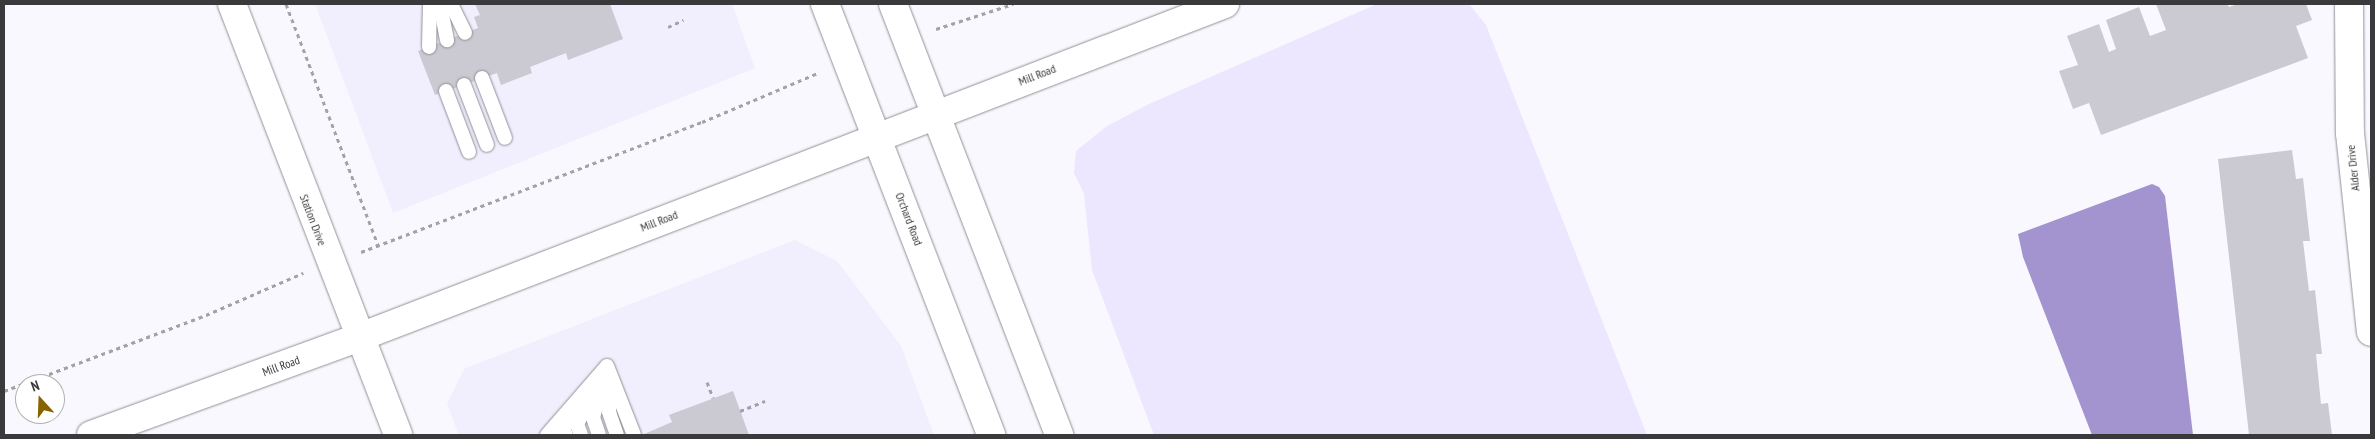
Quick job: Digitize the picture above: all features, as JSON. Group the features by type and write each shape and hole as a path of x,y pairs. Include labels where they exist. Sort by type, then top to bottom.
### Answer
{"street":[{"name":"Station Drive","path":"232,4 398,435"},
{"name":"Orchard Road","path":"825,4 992,435"},
{"path":"893,4 1059,435"},
{"name":"Mill Road","path":"91,435 360,337 936,113 1225,4"},
{"name":"Alder Drive","path":"2350,4 2350,134 2371,332"}],"lane":[{"path":"429,47 430,4"},
{"path":"440,4 448,40"},
{"path":"451,4 465,33"},
{"path":"482,78 505,138"},
{"path":"464,84 487,145"},
{"path":"446,91 469,152"},
{"path":"547,435 607,366"},
{"path":"566,435 563,429 607,366"},
{"path":"581,435 577,424 607,366"},
{"path":"599,435 593,418 607,366"},
{"path":"607,366 609,412 617,435"},
{"path":"607,366 634,435"}],"path":[{"path":"286,4 378,245"},
{"path":"944,26 1013,4"},
{"path":"668,27 683,20"},
{"path":"369,249 702,122 791,83"},
{"path":"4,391 206,315 293,277"},
{"path":"707,382 713,398"},
{"path":"740,411 764,401"}],"shaded area":[{"path":"315,4 732,4 755,68 393,213"},
{"path":"1377,4 1469,4 1486,25 1647,435 1154,435 1092,270 1084,194 1074,173 1076,151 1107,126 1149,104"},
{"path":"2152,184 2159,187 2165,196 2193,435 2092,435 2023,257 2018,234"},
{"path":"795,240 837,261 901,346 934,435 459,435 447,404 464,369"}],"building":[{"path":"475,4 610,4 623,39 568,60 566,53 530,67 532,73 501,85 497,73 435,95 418,51 478,28 474,17 480,15"},
{"path":"2156,4 2227,4 2229,7 2238,4 2306,4 2312,20 2296,26 2308,58 2101,135 2089,103 2073,109 2059,71 2078,65 2067,36 2099,24 2109,52 2116,49 2106,20 2139,7 2150,36 2166,30"},
{"path":"2292,150 2296,179 2303,178 2310,241 2303,241 2309,291 2315,290 2322,354 2316,354 2321,404 2328,403 2332,435 2249,435 2218,159"},
{"path":"733,391 749,435 642,435 672,422 669,415"}]}
